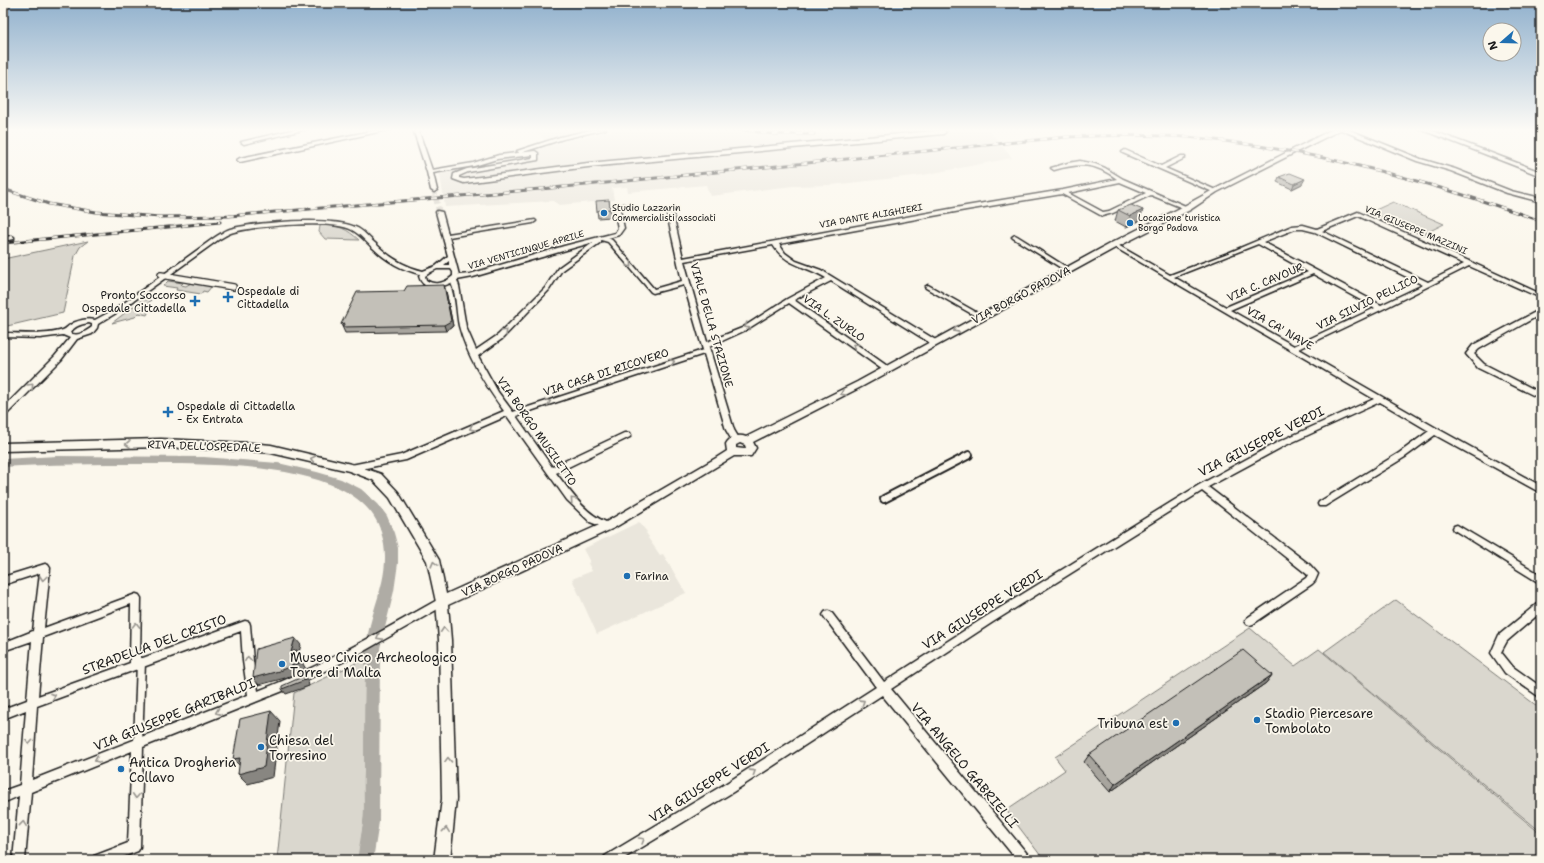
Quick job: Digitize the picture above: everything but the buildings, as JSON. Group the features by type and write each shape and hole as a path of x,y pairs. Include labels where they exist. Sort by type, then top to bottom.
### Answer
{"street":[{"path":"434,190 430,172 442,169"},
{"path":"476,169 458,173 456,177 459,180 464,180 550,169"},
{"path":"1102,169 1114,174 1121,180 1187,208"},
{"path":"1163,169 1215,192"},
{"name":"VIA BORGO PADOVA","path":"442,602 610,525 733,452 743,454 750,451 751,445 747,441 860,384 886,368 1114,245 1260,169"},
{"path":"1451,169 1503,190 1541,200"},
{"path":"1529,169 1541,174"},
{"name":"VIA DANTE ALIGHIERI","path":"682,260 966,208 1063,192 1121,180"},
{"path":"1063,192 1102,214 1111,212 1150,193"},
{"path":"474,356 500,338 547,289 560,269 603,238 616,234 621,228 618,208 624,206"},
{"path":"438,267 453,268 439,212"},
{"name":"VIALE DELLA STAZIONE","path":"670,214 686,282 730,430 736,440"},
{"name":"VIA GIUSEPPE MAZZINI","path":"1317,231 1358,214 1541,296"},
{"path":"444,236 533,221"},
{"path":"3,335 40,336 66,332 70,327 82,322 95,323 120,309 163,275 230,231 248,228 325,222 342,224 352,227 386,256 409,269 424,273 438,267 451,256"},
{"path":"1169,276 1294,227 1303,227 1317,231"},
{"name":"VIA SILVIO PELLICO","path":"1317,231 1428,285"},
{"path":"1014,237 1068,270"},
{"path":"3,239 12,238"},
{"path":"603,238 610,241 653,291 686,282"},
{"name":"VIA VENTICINQUE APRILE","path":"439,285 454,279 471,276 566,246 603,238"},
{"name":"VIA C. CAVOUR","path":"1258,242 1381,308"},
{"path":"775,243 784,256 800,266 819,271 935,342"},
{"name":"VIA CA' NAVE","path":"1114,245 1435,431 1541,490"},
{"name":"VIA SILVIO PELLICO","path":"1294,349 1381,308 1470,263"},
{"name":"VIA BORGO MUSILETTO","path":"453,268 456,272 454,279 463,327 474,356 495,393 570,498 593,520 603,524"},
{"name":"VIA C. CAVOUR","path":"1226,309 1313,272"},
{"path":"424,273 422,279 425,283 439,285 456,292"},
{"path":"163,275 233,287"},
{"path":"789,300 831,278"},
{"path":"928,287 981,317"},
{"name":"VIA L. ZURLO","path":"706,348 744,329 789,300 886,368"},
{"path":"1541,311 1476,347 1470,354 1481,366 1541,396"},
{"path":"66,332 68,336 75,337 91,331 95,327 95,323"},
{"path":"3,413 58,358 75,337"},
{"name":"VIA CASA DI RICOVERO","path":"350,468 403,458 510,414 706,348"},
{"name":"VIA GIUSEPPE VERDI","path":"609,860 729,788 990,619 1202,487 1281,444 1380,399"},
{"path":"1322,504 1402,455 1435,431"},
{"path":"552,471 627,435"},
{"path":"733,452 730,448 731,444 736,440 747,441"},
{"name":"RIVA DELL'OSPEDALE","path":"3,447 203,444 271,449 350,468 378,477 394,495 433,560 442,602 445,640 446,715 450,799 442,860"},
{"path":"884,499 969,455"},
{"path":"1202,487 1313,574 1309,581 1250,621"},
{"name":"VIA BORGO PADOVA","path":"582,538 603,524 617,520"},
{"path":"1457,528 1541,580"},
{"path":"3,581 45,568 37,635 27,788 19,860"},
{"path":"3,647 136,598 138,743 134,847 98,860"},
{"name":"VIA GIUSEPPE GARIBALDI","path":"3,797 284,686 353,652 442,602"},
{"path":"1541,606 1504,638 1496,653 1509,670 1541,693"},
{"name":"VIA ANGELO GABRIELLI","path":"828,615 883,688 1025,860"},
{"name":"STRADELLA DEL CRISTO","path":"3,714 138,663 245,625 248,661 254,698"}],"shaded area":[{"path":"462,169 953,169 923,175 831,185 793,186 710,196 706,185 628,192 627,187 612,188 614,200 559,205 553,201 445,207 440,174"},
{"path":"1393,202 1444,224 1422,235 1371,212"},
{"path":"320,226 342,228 359,240 325,239 319,232"},
{"path":"88,241 80,247 75,256 63,313 3,327 3,259"},
{"path":"168,281 183,283 181,285 186,286 191,283 212,286 207,292 203,291 201,294 176,290 177,288 163,286"},
{"path":"143,299 151,300 146,307 148,313 147,315 139,313 135,317 112,323"},
{"name":"Farina","path":"639,522 647,532 648,538 660,555 663,554 686,593 597,634 572,579 592,571 588,563 590,562 583,549"},
{"path":"1396,600 1541,709 1541,832 1324,652"},
{"name":"Stadio Piercesare Tombolato","path":"1250,628 1295,666 1319,649 1541,834 1541,849 1531,860 1044,860 1006,810 1065,770 1055,757"},
{"path":"366,648 367,798 359,860 277,860 294,693 356,663 356,655"}],"waterway":[{"path":"3,463 57,460 167,460 259,465 296,471 337,482 357,492 369,501 382,519 388,533 392,563 387,591 373,648 371,822 365,860"}],"tunnel":[{"path":"434,190 439,212"}],"railway":[{"path":"3,189 49,204 96,212 160,217 229,216 586,185 743,169"},
{"path":"1372,169 1454,192 1541,221"},
{"path":"3,243 220,222"}],"place":[{"name":"Studio Lazzarin Commercialisti associati","path":"604,213"},
{"name":"Locazione turistica Borgo Padova","path":"1130,223"},
{"name":"Ospedale di Cittadella","path":"228,297"},
{"name":"Pronto Soccorso Ospedale Cittadella","path":"195,301"},
{"name":"Ospedale di Cittadella - Ex Entrata","path":"168,412"},
{"name":"Farina","path":"627,576"},
{"name":"Museo Civico Archeologico Torre di Malta","path":"282,664"},
{"name":"Stadio Piercesare Tombolato","path":"1257,720"},
{"name":"Tribuna est","path":"1176,723"},
{"name":"Chiesa del Torresino","path":"261,747"},
{"name":"Antica Drogheria Collavo","path":"121,769"}]}
